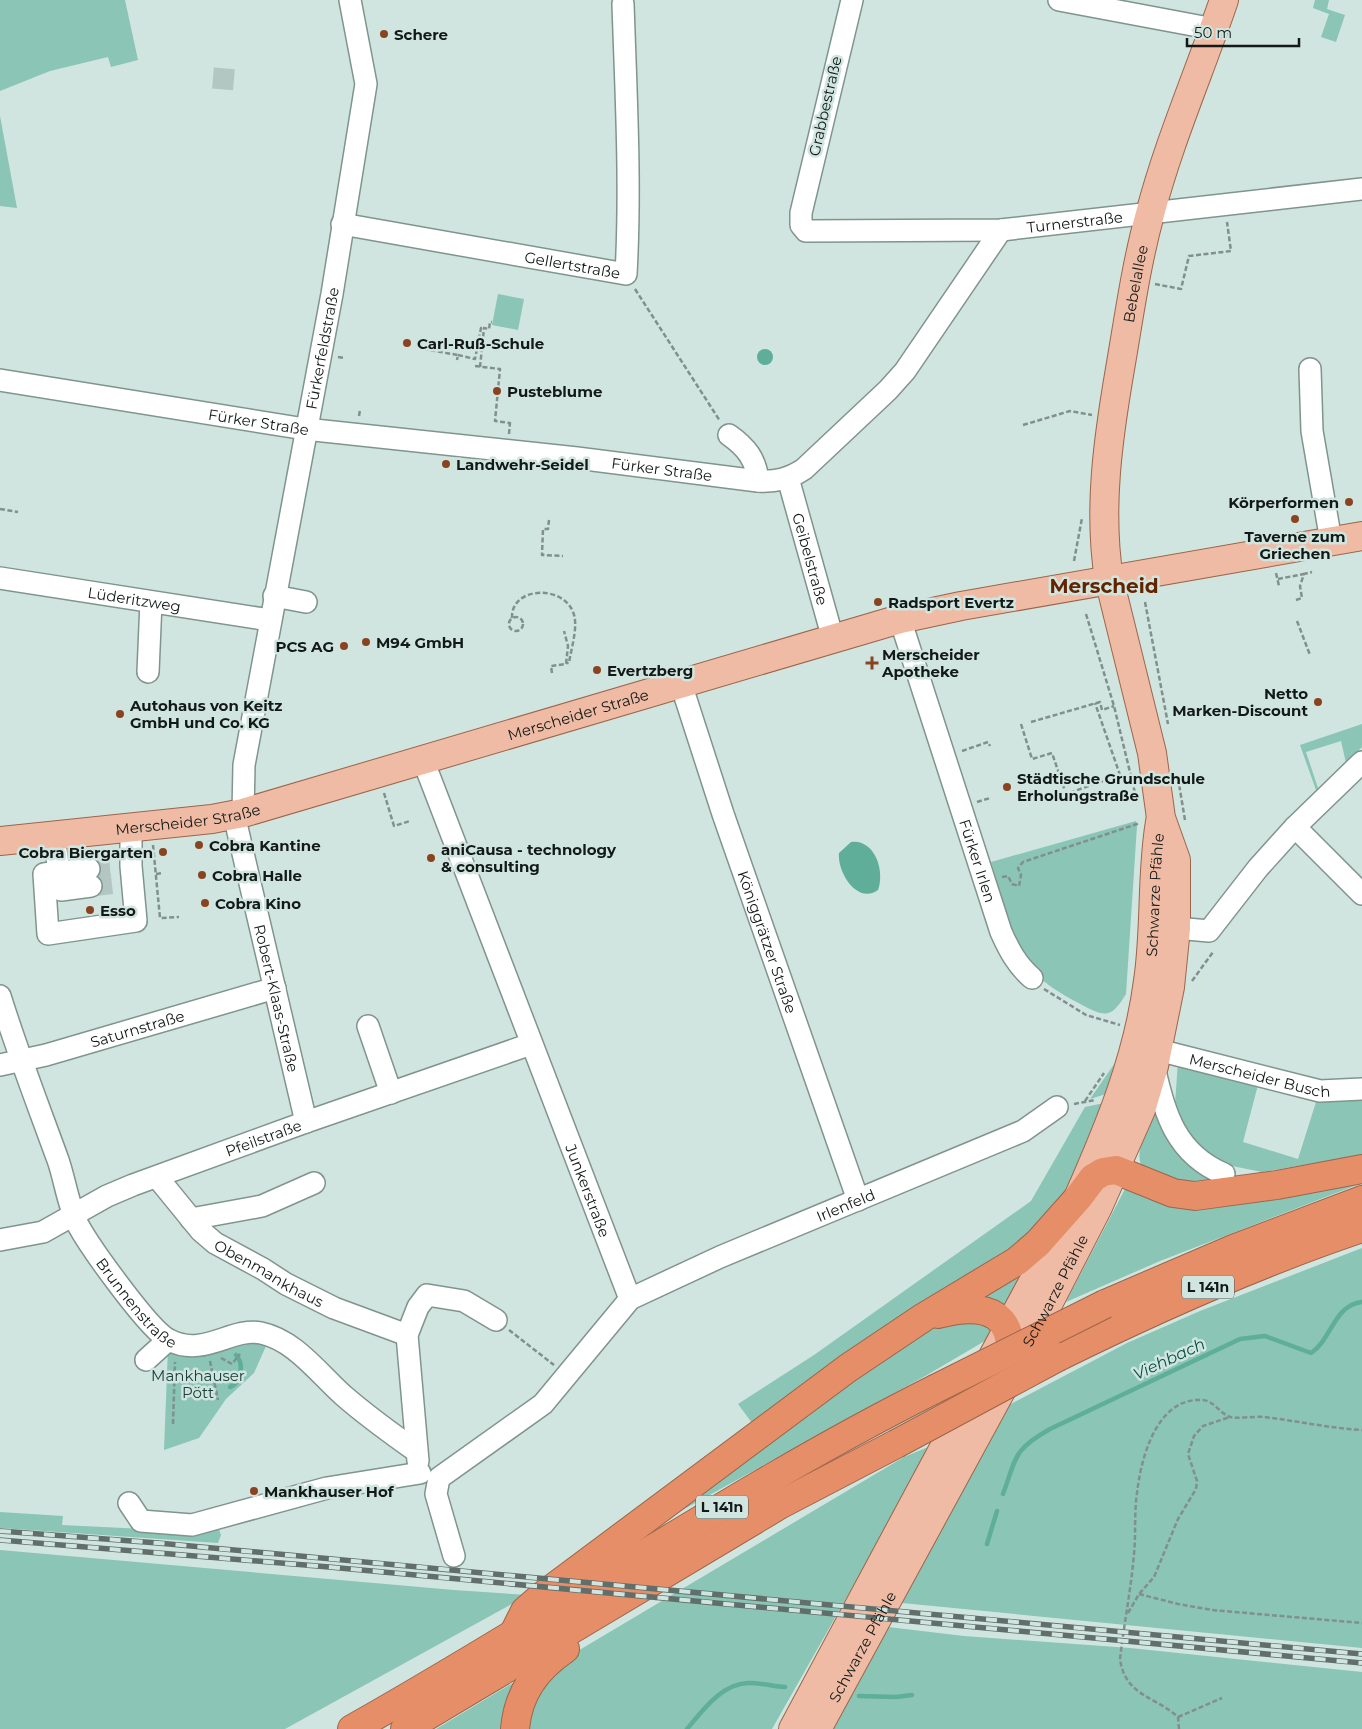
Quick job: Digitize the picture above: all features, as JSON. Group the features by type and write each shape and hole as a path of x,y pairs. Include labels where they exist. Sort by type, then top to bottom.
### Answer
{"highway":[{"path":"514,1633 525,1611 541,1597 785,1413 924,1317 1027,1254 1078,1198 1093,1178 1103,1172 1116,1170 1173,1193 1195,1196 1277,1185 1362,1169"},
{"name":"L 141n","path":"352,1729 777,1476 882,1416 1104,1304 1233,1249 1362,1200"},
{"name":"L 141n","path":"405,1729 781,1504 1058,1357 1130,1321 1210,1286 1362,1228"},
{"path":"924,1317 970,1307 980,1308 995,1315 1008,1330 1011,1357 1006,1378"},
{"path":"515,1729 522,1697 540,1669 594,1626 611,1606"}],"main road":[{"name":"Bebelallee","path":"1109,579 1104,527 1108,446 1129,313 1150,213 1224,0"},
{"name":"Merscheider Straße","path":"0,841 238,814 900,619 1109,579 1362,536"},
{"name":"Schwarze Pfähle","path":"794,1729 1078,1198 1122,1094 1140,1029 1165,932 1176,860 1154,820 1152,753 1109,579"},
{"name":"Schwarze Pfähle","path":"817,1729 1006,1378 1046,1310 1116,1170 1141,1110 1156,1058 1170,987 1165,932"}],"street":[{"name":"Fürkerfeldstraße","path":"238,814 244,765 274,596 332,294 366,84 350,0"},
{"name":"Grabbestraße","path":"801,213 852,0"},
{"path":"1059,0 1214,29"},
{"name":"Gellertstraße","path":"342,224 626,274 628,164 624,4"},
{"name":"Turnerstraße","path":"801,213 801,225 806,231 1001,230 1362,189"},
{"name":"Fürker Straße","path":"0,380 305,429 577,458 758,481 788,478 811,462 888,390 905,371 1001,230"},
{"path":"1310,369 1312,431 1331,541"},
{"path":"728,435 749,452 755,463 758,481"},
{"name":"Geibelstraße","path":"788,478 833,639"},
{"name":"Lüderitzweg","path":"0,578 270,620"},
{"path":"274,596 306,602"},
{"path":"148,672 151,602"},
{"name":"Fürker Irlen","path":"900,619 986,880 1001,932 1012,954 1023,970 1032,978"},
{"name":"Königgrätzer Straße","path":"681,684 731,837 858,1200"},
{"name":"Junkerstraße","path":"423,760 630,1299"},
{"path":"1165,932 1209,931 1258,868 1296,827 1362,762"},
{"name":"Robert-Klaas-Straße","path":"238,814 306,1122"},
{"path":"90,878 59,872 44,874 48,934 136,921 128,874 131,827"},
{"path":"1296,827 1362,894"},
{"path":"54,836 59,872"},
{"name":"Saturnstraße","path":"0,1065 46,1055 275,988"},
{"name":"Brunnenstraße","path":"0,996 62,1172 77,1224 148,1323 172,1341 187,1345 207,1345 252,1332 262,1333 275,1338 292,1348 343,1395 416,1452"},
{"path":"368,1026 391,1093"},
{"name":"Pfeilstraße","path":"0,1240 42,1232 107,1196 306,1122 531,1044"},
{"path":"1156,1058 1166,1114 1178,1139 1203,1162 1224,1174"},
{"name":"Merscheider Busch","path":"1156,1058 1320,1091 1362,1089"},
{"name":"Irlenfeld","path":"630,1299 720,1257 1023,1131 1057,1107"},
{"name":"Obenmankhaus","path":"157,1177 191,1219 215,1242 286,1284 334,1308 407,1335"},
{"path":"191,1219 262,1206 314,1182"},
{"path":"454,1556 436,1494 416,1452 407,1335 418,1307 428,1295 464,1301 496,1320"},
{"path":"129,1503 141,1521 192,1525 327,1488 428,1478 443,1474 544,1404 630,1299"},
{"path":"146,1360 172,1341"}],"path":[{"path":"1148,283 1182,289 1189,256 1231,251 1225,204"},
{"path":"626,274 728,435"},
{"path":"423,349 475,359 481,328 489,329 490,322 492,322"},
{"path":"480,367 484,328"},
{"path":"457,360 458,355"},
{"path":"475,366 500,369 495,421 510,423"},
{"path":"1023,425 1070,411 1100,416"},
{"path":"0,510 18,512"},
{"path":"549,520 548,529 543,528 542,555 563,556"},
{"path":"1275,566 1280,586"},
{"path":"1278,579 1312,572"},
{"path":"1296,600 1302,598 1300,586 1304,574"},
{"path":"512,618 520,619 522,622 520,629 511,628 509,624 512,613 523,598 530,595 547,593 562,598 571,608 575,619 569,663 551,666 552,673"},
{"path":"1145,602 1169,727"},
{"path":"1086,614 1114,706 1135,795"},
{"path":"1297,621 1310,656"},
{"path":"564,631 568,646 566,664"},
{"path":"1031,722 1100,702 1102,710 1114,706"},
{"path":"1021,724 1032,759 1052,753 1066,794 1120,775 1095,703"},
{"path":"944,756 988,742 990,746"},
{"path":"986,880 1008,876 1012,884 1018,886 1021,875 1018,868 1023,862 1154,820 1178,774"},
{"path":"382,787 394,826 410,821"},
{"path":"153,845 160,918 179,917"},
{"path":"156,874 163,873"},
{"path":"1191,983 1213,952"},
{"path":"1032,978 1057,998 1086,1015 1100,1021 1140,1029"},
{"path":"1084,1103 1108,1066"},
{"path":"1057,1107 1099,1099"},
{"path":"496,1320 568,1375"},
{"path":"172,1341 173,1424"},
{"path":"207,1345 218,1400"},
{"path":"1178,1716 1135,1690 1125,1679 1120,1659 1134,1553 1136,1496 1139,1474 1157,1429 1172,1408 1186,1401 1207,1400 1230,1417"},
{"path":"1127,1614 1139,1594 1154,1577 1178,1519 1196,1489 1197,1481 1188,1454 1194,1436 1203,1426 1230,1417 1267,1418 1362,1430"},
{"path":"1139,1594 1212,1610 1362,1623"},
{"path":"1178,1716 1222,1698"},
{"path":"1178,1716 1179,1729"}],"green space":[{"path":"0,0 125,0 138,60 111,67 108,57 50,71 0,91"},
{"path":"1315,0 1329,0 1327,9 1345,15 1336,42 1321,37 1329,14 1313,8"},
{"path":"0,116 17,208 0,206"},
{"path":"498,294 524,299 518,330 492,325"},
{"path":"1362,724 1362,747 1346,763 1341,741 1306,752 1318,788 1316,790 1300,745"},
{"path":"1136,821 1126,994 1117,1007 1109,1013 1099,1013 1053,988 1032,970 1020,951 1010,927 991,862"},
{"path":"1117,1060 1106,1094 1090,1099"},
{"path":"1178,1061 1259,1081 1243,1142 1298,1159 1316,1102 1362,1099 1362,1155 1262,1172 1227,1165 1197,1146 1184,1131 1175,1104"},
{"path":"1104,1103 1055,1216 1027,1244 755,1427 738,1404 814,1355 1031,1201 1085,1107"},
{"path":"1157,1112 1228,1183 1192,1186 1144,1170 1141,1163 1140,1149 1153,1114"},
{"path":"1362,1183 1160,1261 1066,1302 1125,1189 1148,1199 1181,1204"},
{"path":"1362,1248 1362,1648 902,1603 1003,1408 1127,1343 1200,1311"},
{"path":"1039,1254 1009,1311 965,1301"},
{"path":"943,1320 990,1323 995,1335 927,1375 637,1535 918,1335"},
{"name":"Mankhauser Pött","path":"244,1338 266,1346 254,1373 226,1399 199,1438 164,1450 168,1348"},
{"path":"933,1445 772,1729 528,1729 529,1719 536,1700 547,1682 566,1658 904,1457"},
{"path":"0,1512 63,1516 62,1525 205,1532 217,1524 221,1535 218,1543 0,1528"},
{"path":"0,1550 528,1595 285,1729 0,1729"},
{"path":"888,1627 964,1636 1130,1648 1362,1672 1362,1729 831,1729"},
{"path":"526,1675 509,1729 436,1729"}],"shaded area":[{"path":"765,349 773,357 765,365 757,357"},
{"path":"851,842 859,842 866,846 876,858 880,874 878,890 863,893 856,890 845,877 839,861 839,853"}],"waterway":[{"name":"Viehbach","path":"1003,1494 1018,1455 1029,1443 1050,1429 1240,1339 1265,1336 1311,1353 1324,1340 1345,1309 1353,1304 1362,1302"},
{"path":"230,1387 237,1381 241,1368 236,1355"},
{"name":"Viehbach","path":"987,1544 997,1511"},
{"name":"Viehbach","path":"687,1729 714,1699 721,1693 739,1684 758,1683 785,1687"},
{"name":"Viehbach","path":"859,1696 896,1697 912,1695"}],"tunnel":[{"path":"213,78 236,80"},
{"path":"89,869 123,867"},
{"path":"91,886 125,882"}],"railway":[{"path":"0,1531 158,1543 1362,1654"},
{"path":"0,1540 329,1567 1362,1663"}],"place":[{"name":"Schere","path":"384,34"},
{"name":"Carl-Ruß-Schule","path":"407,343"},
{"name":"Pusteblume","path":"497,391"},
{"name":"Landwehr-Seidel","path":"446,464"},
{"name":"Körperformen","path":"1349,502"},
{"name":"Taverne zum Griechen","path":"1295,519"},
{"name":"Radsport Evertz","path":"878,602"},
{"name":"M94 GmbH","path":"366,642"},
{"name":"PCS AG","path":"344,646"},
{"name":"Merscheider Apotheke","path":"872,663"},
{"name":"Evertzberg","path":"597,670"},
{"name":"Netto Marken-Discount","path":"1318,702"},
{"name":"Autohaus von Keitz GmbH und Co. KG","path":"120,714"},
{"name":"Städtische Grundschule Erholungstraße","path":"1007,787"},
{"name":"Cobra Kantine","path":"199,845"},
{"name":"Cobra Biergarten","path":"163,852"},
{"name":"aniCausa - technology & consulting","path":"431,858"},
{"name":"Cobra Halle","path":"202,875"},
{"name":"Cobra Kino","path":"205,903"},
{"name":"Esso","path":"90,910"},
{"name":"Mankhauser Hof","path":"254,1491"}],"district":[{"name":"Merscheid","path":"1104,586"}]}
